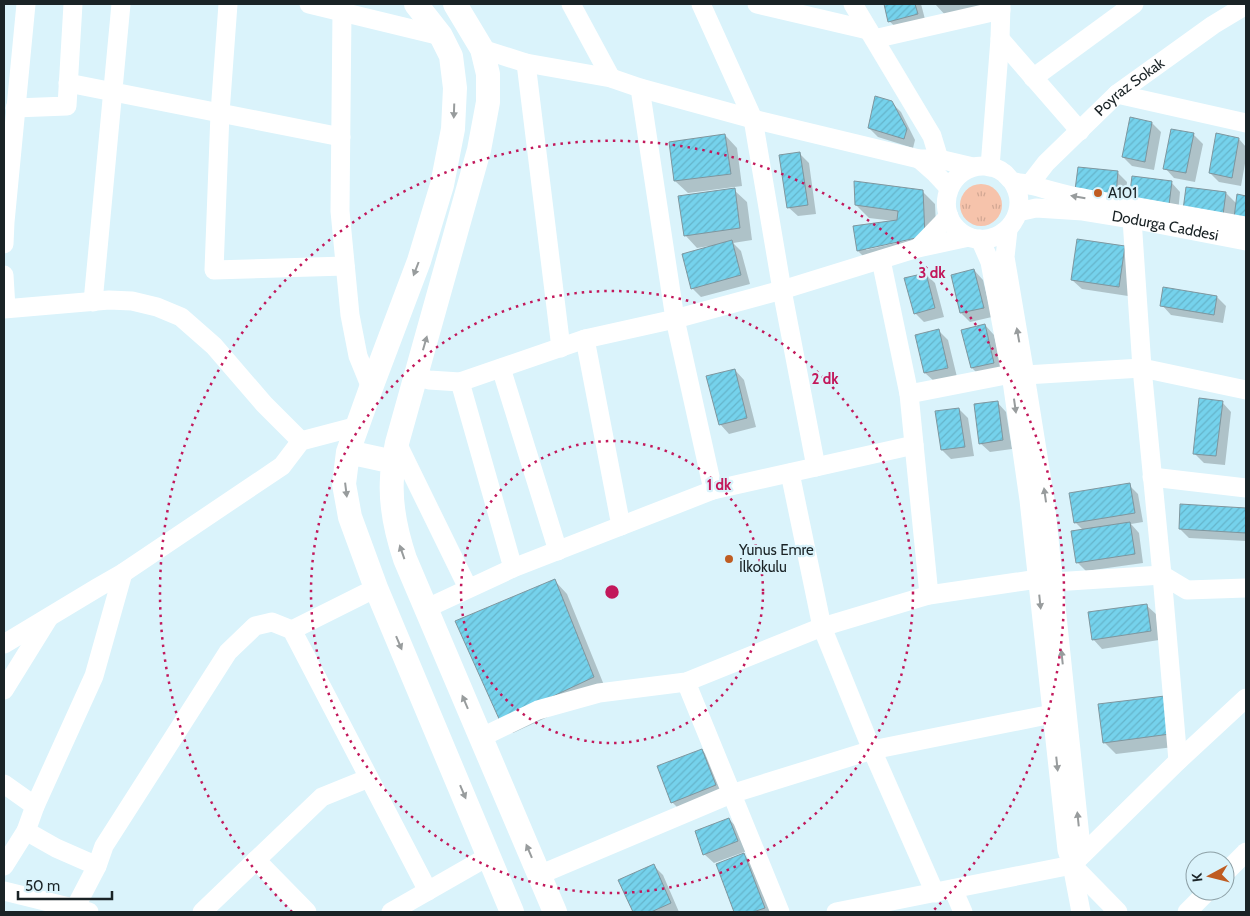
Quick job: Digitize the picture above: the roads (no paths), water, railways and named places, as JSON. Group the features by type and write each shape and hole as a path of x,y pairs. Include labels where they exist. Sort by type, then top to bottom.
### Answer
{"main road":[{"path":"449,4 421,10 441,36 451,56 454,83 453,129 442,185 419,261 348,452 344,484 350,516 376,588 512,912"},
{"path":"455,4 482,49 488,74 488,102 479,150 396,452 392,476 393,516 404,559 555,912"},
{"path":"454,83 488,83"},
{"path":"379,365 416,376"},
{"path":"348,452 396,452"}],"street":[{"path":"4,244 26,4"},
{"path":"15,108 67,106 73,4"},
{"path":"93,302 121,4"},
{"path":"228,4 220,113 214,270 345,266"},
{"path":"309,4 337,8 441,36"},
{"path":"571,4 611,78"},
{"path":"701,4 753,119 782,290 816,466"},
{"path":"757,4 871,35 1001,7 1000,39 981,167"},
{"path":"853,4 932,136 939,159"},
{"path":"1032,78 1134,4"},
{"name":"Poyraz Sokak","path":"1020,183 1046,163 1116,94 1213,25 1246,6"},
{"path":"337,8 340,211 350,315 358,356 371,388"},
{"path":"1000,39 1080,131"},
{"path":"482,49 526,63 611,78 640,88 753,119 919,158 939,159 995,168 1020,183 1065,194 1246,226"},
{"path":"526,63 561,348"},
{"path":"68,83 340,137"},
{"path":"640,88 676,319 713,490"},
{"path":"1116,94 1246,123"},
{"path":"919,158 949,188"},
{"path":"981,167 963,171 955,178 946,198 946,210 950,220 957,229 966,235 987,239 1008,230 1018,212 1020,201 1017,190 1020,183"},
{"name":"Dodurga Caddesi","path":"1018,212 1036,208 1083,211 1246,241"},
{"path":"918,248 949,216"},
{"path":"1132,219 1142,368 1178,760"},
{"path":"1008,230 1005,257 1018,375"},
{"path":"416,376 428,380 460,382 585,340 676,319 782,290 918,248 975,238"},
{"path":"975,238 990,262 1018,375 1045,500 1046,581 1052,714 1067,850 1072,865 1081,912"},
{"path":"881,260 909,394 929,595"},
{"path":"4,275 5,309 109,300 132,301 157,307 181,317 214,346 264,404 301,441"},
{"path":"585,340 621,526"},
{"path":"501,368 558,551"},
{"path":"909,394 1018,375 1142,368 1246,387"},
{"path":"460,382 512,568"},
{"path":"4,644 123,573 282,466 301,441 358,426"},
{"path":"425,609 512,568 713,490 914,445"},
{"path":"396,452 468,588"},
{"path":"790,473 822,626 872,750 944,891 963,912"},
{"path":"1152,477 1246,488"},
{"path":"4,866 26,831 35,806 94,676 123,573"},
{"path":"480,738 538,710 599,693 686,682 822,626 929,595 1046,581 1162,575 1187,590 1246,588"},
{"path":"1046,581 1081,847 1072,865"},
{"path":"292,630 376,588"},
{"path":"4,690 49,617"},
{"path":"4,891 79,911 104,846 228,652 255,626 272,622 292,630 428,891"},
{"path":"686,682 780,912"},
{"path":"836,912 1072,865 1178,760 1246,698"},
{"path":"539,875 732,794 872,750 1052,714"},
{"path":"202,912 322,797 369,778"},
{"path":"4,784 35,806"},
{"path":"26,831 56,848 97,866"},
{"path":"1235,863 1246,852"},
{"path":"391,912 489,856"},
{"path":"256,860 307,912"},
{"path":"1072,865 1118,912"},
{"path":"1187,912 1198,901"}],"place":[{"name":"A101","path":"1098,193"},
{"name":"Yunus Emre İlkokulu","path":"729,559"}]}
